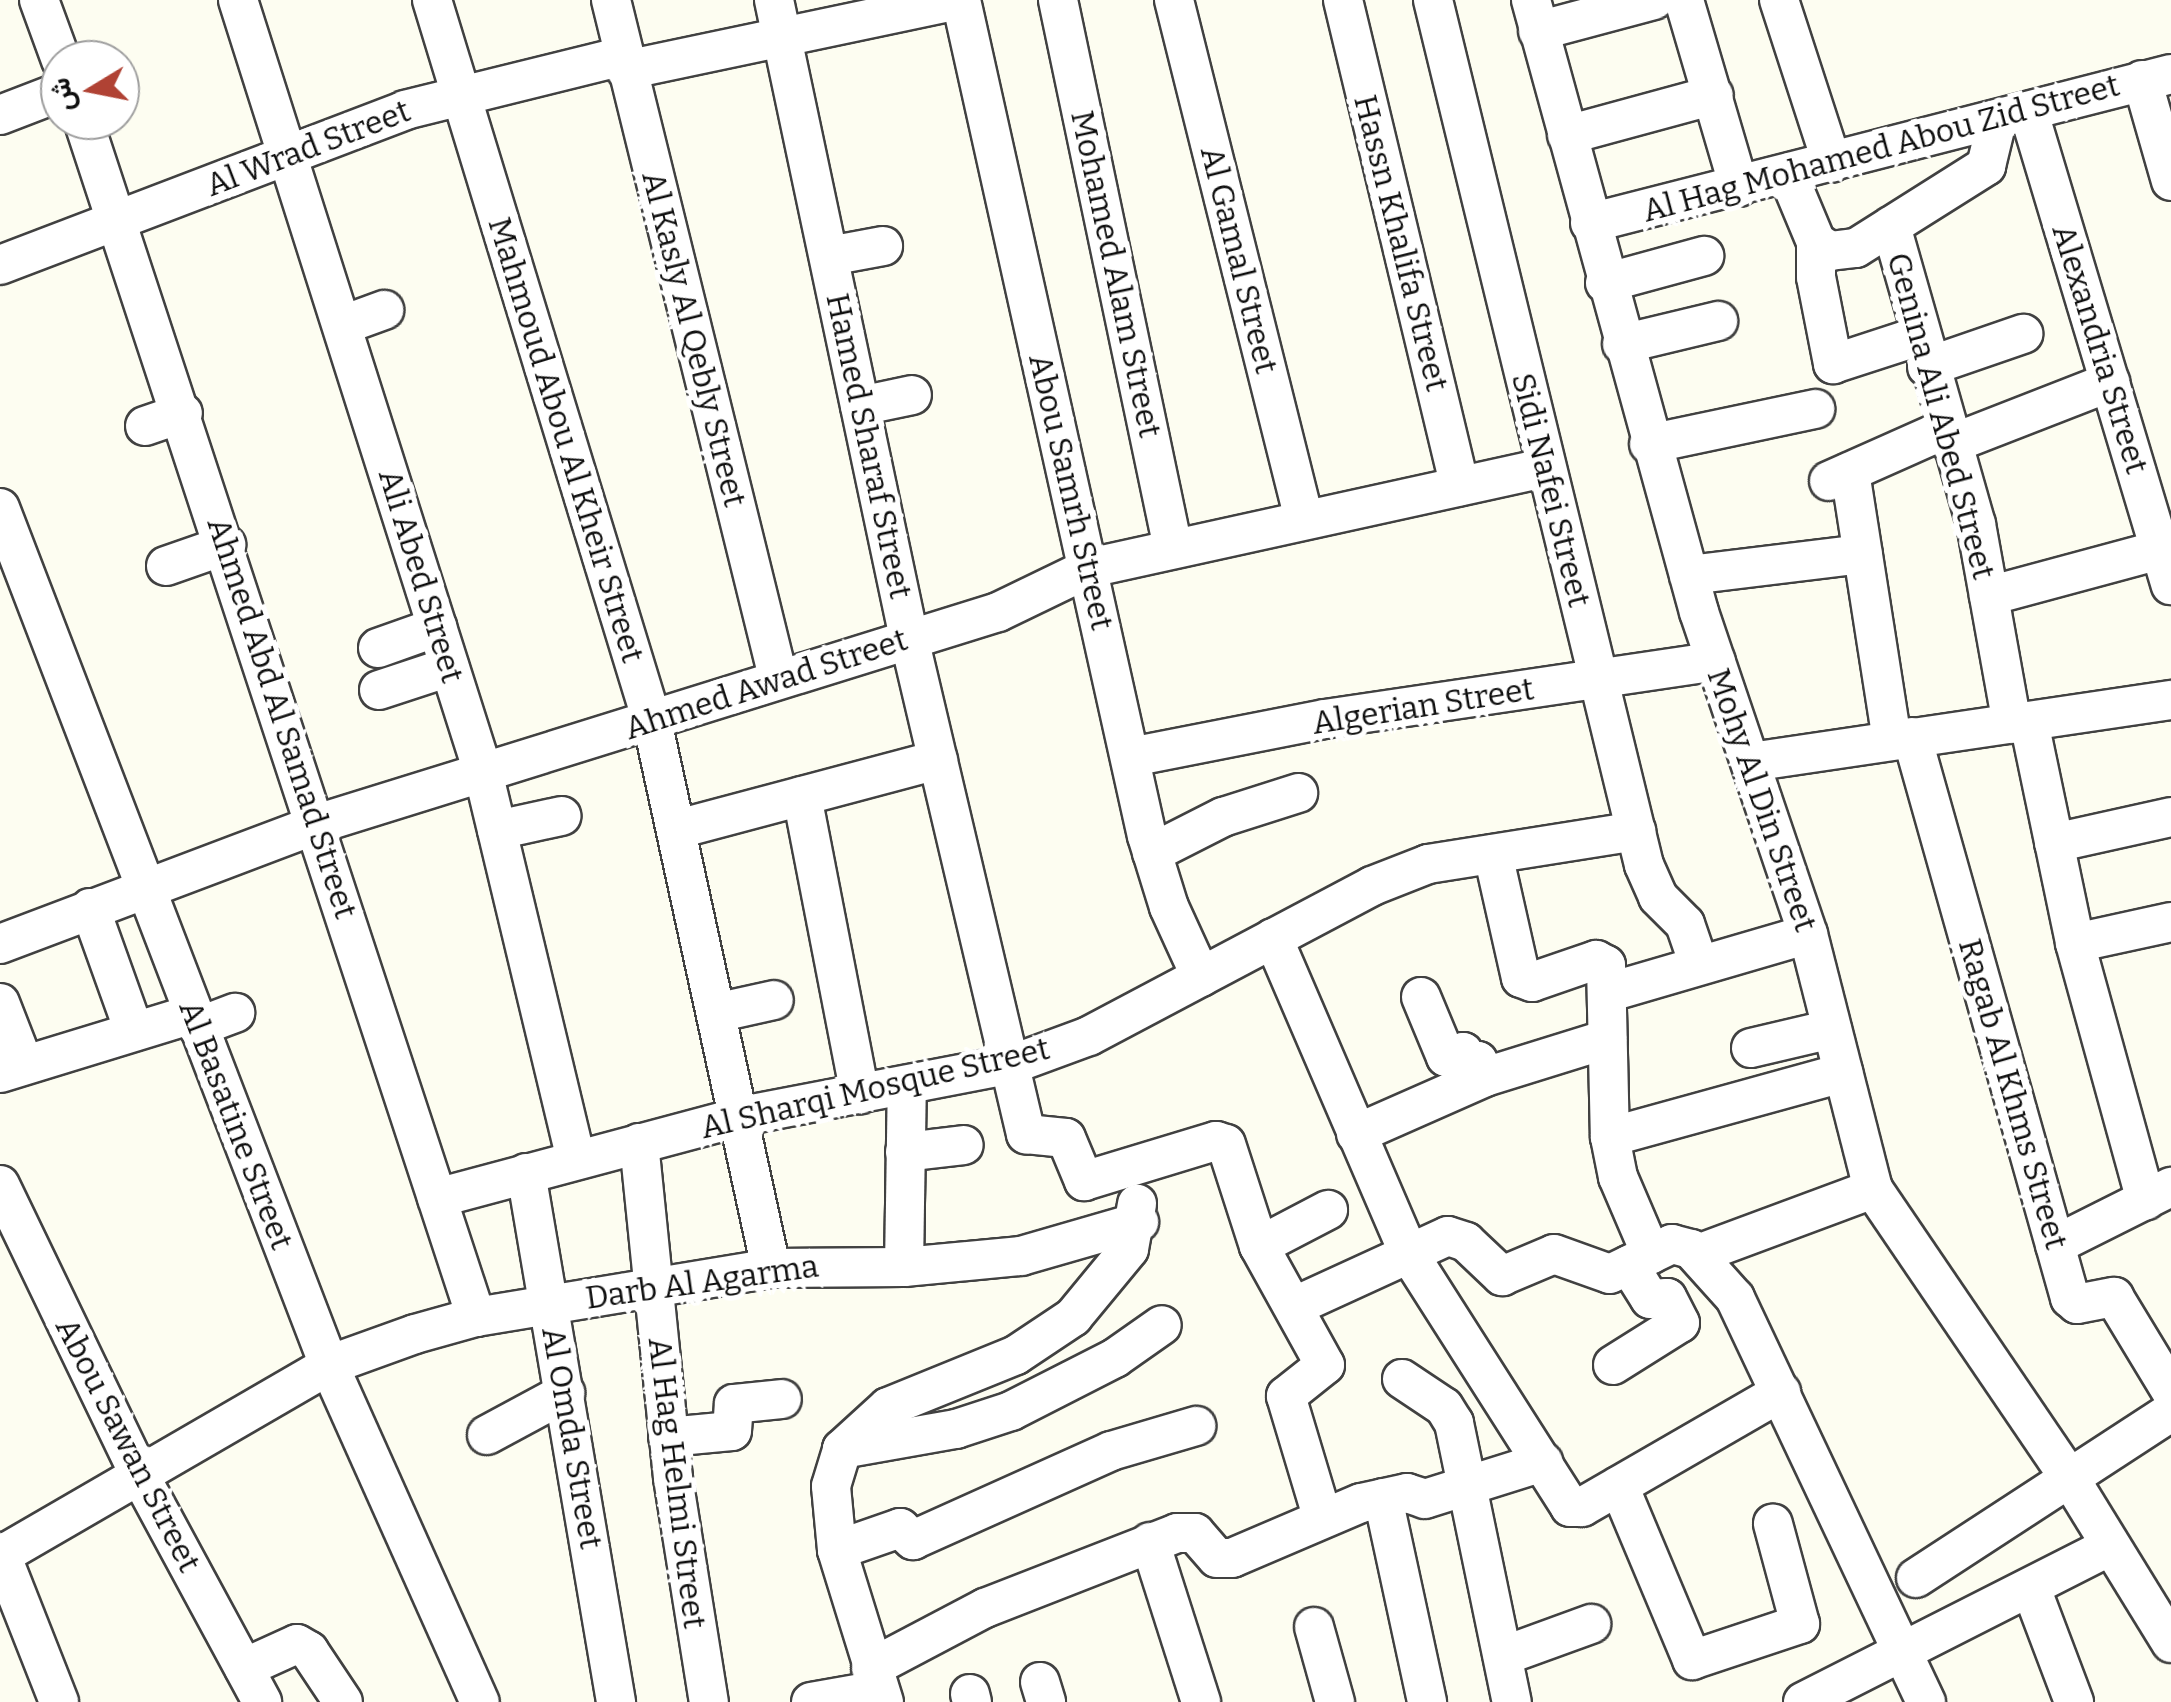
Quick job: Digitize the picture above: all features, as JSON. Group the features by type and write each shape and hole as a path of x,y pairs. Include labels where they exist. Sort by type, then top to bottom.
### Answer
{"street":[{"path":"39,0 54,40"},
{"name":"Ali Abed Street","path":"238,0 483,772 576,1160"},
{"name":"Mahmoud Abou Al Kheir Street","path":"432,0 652,721 720,1012 771,1268"},
{"name":"Al Kasly Al Qebly Street","path":"611,0 778,677"},
{"name":"Hamed Sharaf Street","path":"774,0 909,638 1013,1064 1027,1138 1066,1138 1084,1181 1130,1170"},
{"name":"Al Wrad Street","path":"0,265 461,93 782,37 959,0"},
{"name":"Abou Samrh Street","path":"959,0 1152,853 1201,977"},
{"name":"Mohamed Alam Street","path":"1058,0 1173,548"},
{"name":"Hassn Khalifa Street","path":"1342,0 1460,486"},
{"name":"Sidi Nafei Street","path":"1432,0 1636,831 1651,884 1686,924 1700,965"},
{"path":"1534,16 1654,0"},
{"path":"1684,0 1739,187"},
{"path":"1779,0 1832,163"},
{"name":"Al Gamal Street","path":"1180,2 1304,519"},
{"name":"Mohy Al Din Street","path":"1534,16 1649,444 1716,662 1808,934 1873,1189 2072,1482 2171,1643"},
{"path":"2156,77 2171,181"},
{"name":"Al Hag Mohamed Abou Zid Street","path":"1590,223 2013,117 2156,77"},
{"path":"1567,136 1714,94"},
{"path":"0,116 40,100"},
{"path":"1816,242 1830,251 1856,248 1986,166 2013,117"},
{"name":"Alexandria Street","path":"2013,117 2110,382 2166,567"},
{"name":"Ahmed Abd Al Samad Street","path":"90,140 120,220 476,1317"},
{"path":"1788,175 1816,242 1818,382"},
{"name":"Genina Ali Abed Street","path":"1891,226 2054,843 2075,943 2158,1194"},
{"path":"829,256 884,246"},
{"path":"1605,283 1704,256"},
{"path":"343,325 384,310"},
{"path":"1622,344 1718,320"},
{"path":"1649,444 1818,382 1922,352 2022,334"},
{"path":"1948,437 2110,382"},
{"path":"860,406 912,394"},
{"path":"145,426 183,413"},
{"name":"Ragab Al Khms Street","path":"1948,437 1838,478 1863,554 1902,739 2073,1302 2114,1297 2171,1390"},
{"name":"Ahmed Awad Street","path":"0,944 144,885 317,824 652,721 778,677 998,612 1089,568 1544,468"},
{"name":"Al Basatine Street","path":"0,508 10,563 144,885 329,1366 480,1702"},
{"path":"166,566 226,546"},
{"path":"1689,575 1863,554"},
{"path":"1989,596 2166,567"},
{"path":"378,648 437,626"},
{"name":"Algerian Street","path":"1131,757 1325,720 1716,662"},
{"path":"378,690 449,666"},
{"path":"1752,762 2171,700"},
{"path":"497,830 562,805 550,751"},
{"path":"678,828 938,760"},
{"path":"1152,853 1223,818 1298,793"},
{"path":"802,796 860,1094"},
{"path":"2054,843 2171,817"},
{"name":"Al Sharqi Mosque Street","path":"438,1198 742,1116 1013,1064 1089,1036 1396,876 1492,854 1636,831"},
{"path":"1492,854 1521,978 1532,982 1700,965 1808,934"},
{"path":"90,908 134,1031"},
{"path":"2075,943 2171,922"},
{"path":"1273,938 1410,1254 1574,1509 1781,1392"},
{"path":"1606,976 1610,1137 1618,1177 1650,1300 1667,1298 1680,1323 1613,1366"},
{"path":"1421,997 1446,1057 1463,1052 1468,1063 1478,1060 1485,1076"},
{"path":"720,1012 774,1000"},
{"path":"0,1004 11,1067 134,1031 235,1014"},
{"path":"1751,1048 1832,1029"},
{"path":"1356,1134 1485,1076 1607,1039"},
{"path":"1610,1137 1843,1073"},
{"path":"904,1267 906,1084"},
{"path":"878,1687 837,1550 831,1486 842,1449 888,1407 1016,1355 1073,1316 1112,1276 1139,1222 1130,1170 1220,1141 1230,1151 1259,1246 1325,1365 1286,1396 1322,1516"},
{"name":"Al Hag Helmi Street","path":"638,1143 668,1436 709,1702"},
{"path":"905,1152 964,1146"},
{"name":"Al Omda Street","path":"526,1174 616,1702"},
{"name":"Abou Sawan Street","path":"0,1185 140,1476 262,1702"},
{"path":"1698,1254 1873,1189"},
{"path":"2055,1245 2158,1194"},
{"path":"1259,1246 1328,1210"},
{"name":"Darb Al Agarma","path":"0,1555 329,1366 476,1317 771,1268 904,1267 1021,1256 1139,1222"},
{"path":"1295,1306 1454,1237 1502,1276 1562,1253 1602,1273 1677,1243 1698,1254 1729,1288 1926,1702"},
{"path":"842,1449 956,1430 1011,1411 1064,1387 1162,1324"},
{"path":"1402,1380 1450,1415 1468,1484 1512,1702"},
{"path":"488,1435 564,1392"},
{"path":"668,1436 732,1431 734,1404 782,1399"},
{"path":"1916,1578 2072,1482 2171,1412"},
{"path":"837,1550 900,1528 913,1540 1111,1451 1196,1426"},
{"path":"810,1702 878,1687 985,1608 1150,1542 1195,1533 1224,1559 1322,1516 1411,1493 1426,1498 1543,1462"},
{"path":"1620,1486 1692,1660 1800,1624 1773,1524"},
{"path":"1383,1498 1427,1702"},
{"path":"1150,1542 1201,1702"},
{"path":"1803,1702 2111,1546"},
{"path":"0,1555 59,1702"},
{"path":"2031,1588 2074,1702"},
{"path":"1503,1656 1591,1624"},
{"path":"1314,1627 1335,1702"},
{"path":"244,1668 297,1644 310,1651 344,1702"}]}
